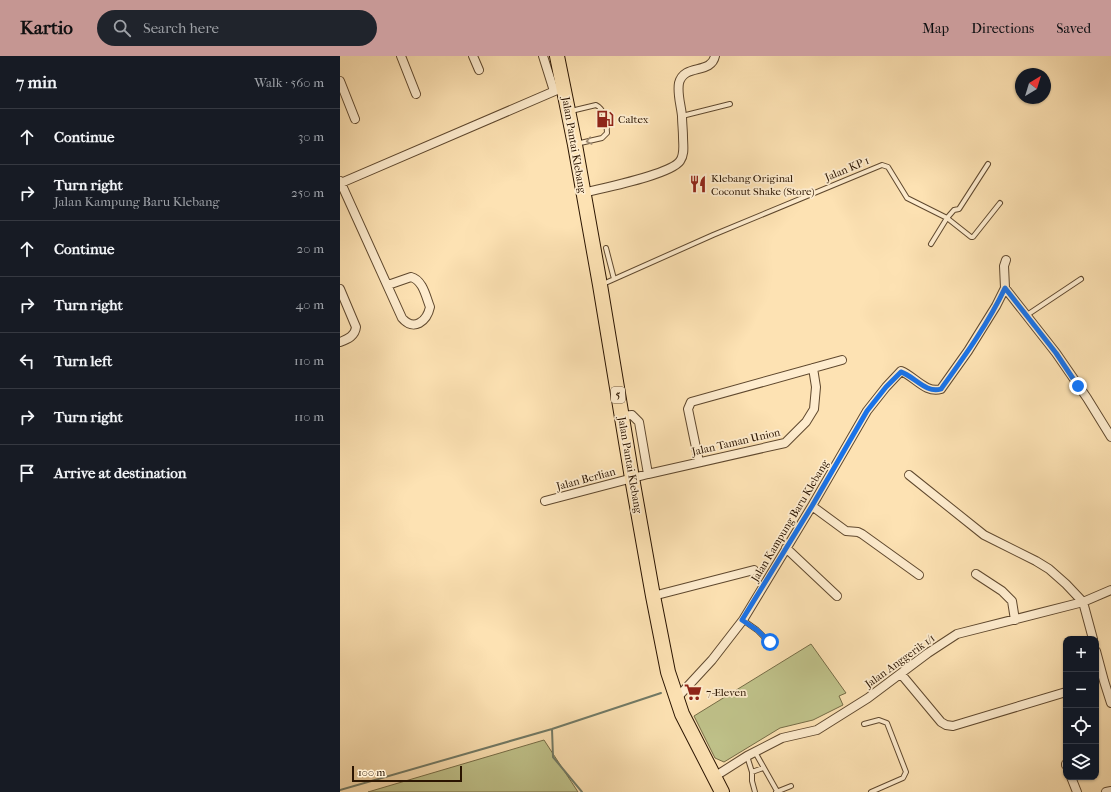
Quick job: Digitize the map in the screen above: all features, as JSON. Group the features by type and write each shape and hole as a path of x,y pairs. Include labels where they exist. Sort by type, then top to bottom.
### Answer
{"highway":[{"name":"Jalan Pantai Klebang","path":"557,56 559,89 569,111 600,285 621,416 668,672 676,699 690,732 722,792"}],"street":[{"path":"401,56 416,94"},
{"path":"473,56 478,70"},
{"path":"388,285 411,277 416,278 421,284 430,307 424,320 416,324 408,323 402,318 340,182 559,89 543,56"},
{"path":"583,193 661,173 676,166 684,153 682,116 678,91 679,81 683,75 688,72 712,64 715,56"},
{"path":"340,81 355,119"},
{"path":"1006,260 1004,266 1005,288 1056,353 1087,398 1111,437"},
{"name":"Jalan Kampung Baru Klebang","path":"676,699 712,660 742,620 812,506 867,411 886,387 901,372 907,374 927,388 936,391 941,389 968,351 1005,288"},
{"path":"340,289 356,327 350,338 340,342"},
{"path":"699,462 688,409 691,402 842,360"},
{"name":"Jalan Taman Union","path":"632,478 785,443 806,422 814,409 816,387 813,368"},
{"path":"621,416 632,416 639,422 648,474"},
{"path":"909,475 984,535 1049,569 1083,602 1092,636"},
{"name":"Jalan Berlian","path":"545,500 632,478"},
{"path":"812,506 846,531 858,532 862,534 919,575"},
{"path":"786,548 838,596"},
{"path":"653,596 754,570"},
{"path":"976,574 1002,591 1012,601 1015,620"},
{"name":"Jalan Anggerik 1/1","path":"714,777 751,754 782,738 817,730 868,698 928,653 957,634 1083,602 1111,590"},
{"path":"1099,672 1100,682 1111,703"},
{"path":"901,674 941,722 946,725 953,726 1063,693"},
{"path":"1072,780 1076,792"},
{"path":"1106,792 1111,791"}],"lane":[{"path":"682,116 730,104"},
{"path":"569,111 596,105 600,106 607,128 607,133 602,138 575,144"},
{"path":"931,244 947,218 954,210 959,209 988,164"},
{"name":"Jalan KP 1","path":"600,285 728,229 882,165 888,167 906,198 947,218 971,237 973,237 1000,203"},
{"path":"606,248 614,279"},
{"path":"1026,316 1081,279"},
{"path":"742,620 757,630 770,642"},
{"path":"864,724 879,720 887,723 906,772 903,778 871,792"},
{"path":"751,754 763,768 776,792 791,786"},
{"path":"751,754 752,781 755,792"},
{"path":"752,772 763,768"}],"green space":[{"path":"811,644 846,693 839,696 843,705 813,720 780,728 724,762 715,758 694,716"},
{"path":"544,740 578,792 368,792"}],"waterway":[{"path":"340,790 552,729 661,693"},
{"path":"552,729 553,757 582,792"}],"place":[{"name":"Caltex","path":"605,119"},
{"name":"Klebang Original Coconut Shake (Store)","path":"698,184"},
{"name":"7-Eleven","path":"693,692"}],"route":[{"path":"770,642 757,630 742,620 801,525 867,411 886,387 901,372 907,374 927,388 936,391 941,389 968,351 996,306 1005,288 1056,353 1078,386"}]}
